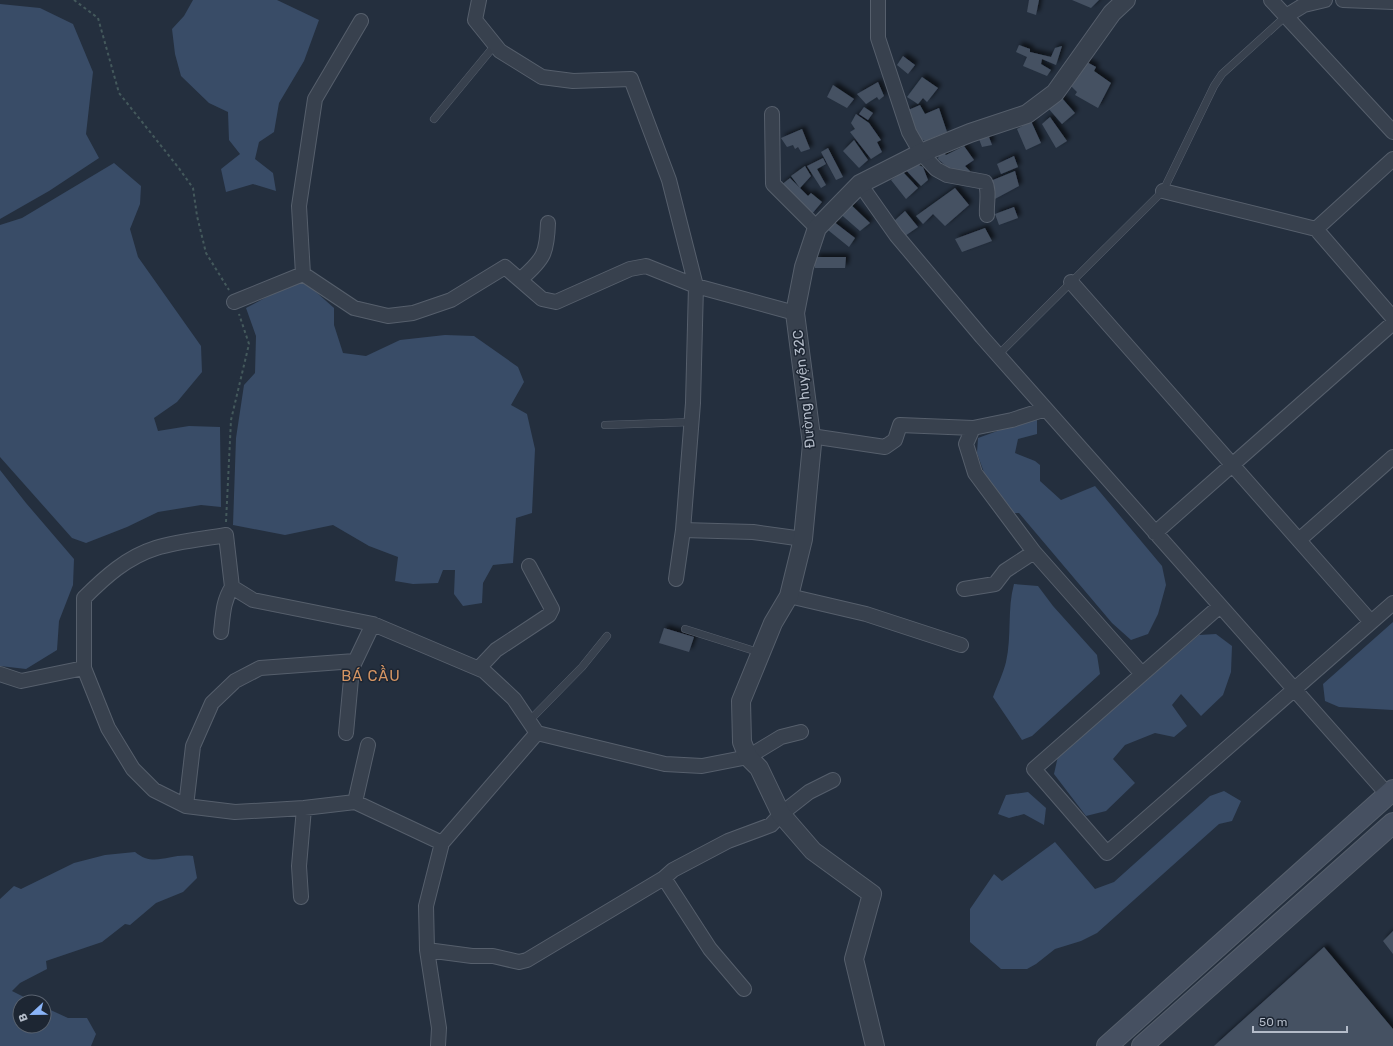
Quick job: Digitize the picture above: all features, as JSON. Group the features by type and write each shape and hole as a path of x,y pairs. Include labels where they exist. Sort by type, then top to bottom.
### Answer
{"main road":[{"path":"1106,1046 1390,793"},
{"path":"1142,1046 1393,823"}],"street":[{"path":"478,0 475,20 495,45 542,77 573,81 631,79 669,180 696,286 692,422 683,530 676,579"},
{"path":"878,0 878,38 907,126 921,154 936,169 947,175 985,182 988,190 986,203 987,215"},
{"name":"Đường huyện 32C","path":"875,1046 854,959 872,894 813,851 781,814 759,768 748,757 742,742 741,701 773,623 789,596 803,539 812,444 795,314 804,267 817,228 860,184 921,154 970,133 1027,114 1055,93 1112,12 1126,0"},
{"path":"1271,0 1393,132"},
{"path":"1286,16 1304,5 1325,0"},
{"path":"1343,0 1393,2"},
{"path":"303,274 299,206 315,99 361,21"},
{"path":"772,114 773,184 817,228"},
{"path":"1316,229 1393,159"},
{"path":"860,184 896,235 998,355 1294,689 1390,793"},
{"path":"1163,191 1316,229 1393,318"},
{"path":"521,279 539,263 547,244 548,223"},
{"path":"303,274 354,308 388,316 413,313 451,300 505,267 521,279 542,299 556,302 630,269 646,266 696,286 795,314"},
{"path":"234,302 303,274"},
{"path":"1071,282 1371,622"},
{"path":"1155,533 1393,323"},
{"path":"811,436 885,447 895,440 900,425 973,428 1012,420 1046,409"},
{"path":"973,428 966,444 975,473 1034,552 1142,674"},
{"path":"1299,540 1393,457"},
{"path":"683,530 753,532 803,539"},
{"path":"222,632 224,605 226,596 232,587 226,535 156,548 128,560 103,579 84,598 84,668 108,728 133,769 154,790 186,806 235,812 304,808 355,802 442,843"},
{"path":"964,589 994,584 1005,571 1034,552"},
{"path":"479,668 496,650 549,615 552,609 529,566"},
{"path":"232,587 253,600 373,624 484,670 514,699 537,733 664,764 702,766 748,757 781,737 801,732"},
{"path":"789,596 866,614 961,645"},
{"path":"1220,606 1034,769 1107,853 1393,603"},
{"path":"346,733 352,668 373,624"},
{"path":"186,806 193,746 212,703 235,681 260,668 355,661"},
{"path":"0,674 20,681 84,668"},
{"path":"438,1046 438,1028 427,950 426,906 442,843 537,733"},
{"path":"355,802 368,745"},
{"path":"427,950 472,956 493,956 519,962 527,960 664,878 673,870 728,841 771,825 781,814 809,792 833,780"},
{"path":"301,897 300,866 304,808"},
{"path":"664,878 710,949 744,989"}],"lane":[{"path":"998,355 1163,191 1214,86 1222,74 1286,16"},
{"path":"434,119 495,45"},
{"path":"605,425 692,422"},
{"path":"685,629 761,653"},
{"path":"529,721 582,667 608,636"}],"path":[{"path":"74,0 98,18 119,93 193,188 197,216 206,253 227,287 249,344 231,420 226,535"}],"water":[{"path":"193,0 277,0 319,20 304,61 279,103 274,132 259,142 255,159 273,173 276,191 253,184 226,192 221,169 240,154 229,140 228,112 209,103 181,76 175,54 172,29 184,16"},
{"path":"0,4 40,8 73,24 93,72 86,134 99,158 49,191 0,219"},
{"path":"114,163 141,186 140,204 130,229 138,257 201,346 202,372 177,402 154,418 158,431 189,426 220,427 221,507 201,505 158,512 127,527 86,543 72,538 0,457 0,225 22,218"},
{"path":"291,284 307,284 334,308 334,325 343,353 366,356 400,340 445,335 474,336 518,367 524,382 511,405 527,414 535,449 532,513 516,518 513,563 493,565 483,583 482,603 463,606 454,594 455,570 443,570 438,583 413,584 395,581 398,557 369,546 333,525 285,535 233,525 236,438 244,385 255,373 256,336 246,308"},
{"path":"1037,420 1037,434 1018,439 1015,453 1035,461 1040,465 1040,481 1061,500 1095,486 1162,566 1166,585 1158,614 1148,634 1131,640 1112,623 1019,513 1009,513 991,492 977,453 978,438 1022,422"},
{"path":"0,470 74,559 73,585 59,621 57,650 26,669 0,666"},
{"path":"1014,584 1038,586 1053,606 1097,655 1100,674 1032,736 1022,740 993,697 1002,675 1008,652 1011,603"},
{"path":"1393,622 1393,710 1339,707 1325,701 1323,684"},
{"path":"1216,634 1232,646 1231,672 1223,695 1201,716 1181,694 1172,705 1187,726 1174,737 1155,733 1125,745 1113,759 1135,783 1106,811 1086,816 1054,774 1058,756 1199,635"},
{"path":"1224,791 1241,801 1232,821 1219,824 1097,933 1081,941 1055,949 1027,969 1001,969 970,942 970,909 994,874 1002,881 1055,842 1095,889 1114,882 1210,796"},
{"path":"1028,792 1046,808 1044,825 1024,814 1009,818 998,814 1006,795"},
{"path":"135,852 142,857 155,860 176,856 193,856 197,878 183,892 156,903 130,925 125,924 102,942 46,961 47,969 20,983 12,991 18,994 12,994 12,1034 52,1034 52,1011 68,1018 87,1018 96,1034 91,1046 0,1046 0,899 14,886 21,889 74,863 105,855"}],"building":[{"path":"1029,0 1039,0 1036,15 1027,12"},
{"path":"1072,0 1099,0 1091,8"},
{"path":"1019,45 1030,49 1030,52 1051,57 1055,48 1062,46 1056,65 1042,59 1041,64 1051,70 1047,76 1023,66 1027,57 1016,52"},
{"path":"903,56 915,65 908,74 897,65"},
{"path":"1083,60 1096,67 1094,71 1111,83 1098,108 1075,95 1077,92 1070,85"},
{"path":"922,77 938,88 927,102 923,98 918,104 907,97"},
{"path":"878,82 884,96 879,100 877,97 866,104 857,94"},
{"path":"833,85 854,99 847,108 827,97"},
{"path":"1061,97 1075,113 1062,124 1048,108"},
{"path":"920,105 925,114 939,108 947,132 925,141 915,136 906,111"},
{"path":"864,107 873,113 868,120 859,114"},
{"path":"856,114 869,123 881,140 877,142 882,152 871,159 850,132 855,129 851,123"},
{"path":"1050,117 1067,141 1056,148 1042,124"},
{"path":"1031,121 1041,143 1026,150 1017,129"},
{"path":"802,129 810,149 801,152 798,147 795,149 793,145 787,147 781,138"},
{"path":"989,137 992,145 982,147 979,139"},
{"path":"854,140 868,160 859,168 843,151"},
{"path":"964,146 974,160 965,166 970,171 961,179 938,159 940,150 946,155"},
{"path":"828,148 843,177 836,180 821,152"},
{"path":"1014,156 1018,167 1001,174 997,164"},
{"path":"823,158 826,164 817,169 826,185 821,188 807,166"},
{"path":"913,162 923,167 928,180 921,186 903,167"},
{"path":"805,166 811,176 800,188 791,176"},
{"path":"1015,171 1019,186 993,200 988,182"},
{"path":"903,172 918,188 906,199 891,180"},
{"path":"790,178 808,196 811,193 822,202 811,215 780,186"},
{"path":"955,188 969,205 945,226 933,214 923,224 916,216"},
{"path":"846,200 870,223 860,231 837,211"},
{"path":"1014,207 1018,218 999,225 995,214"},
{"path":"905,211 918,227 905,236 893,222"},
{"path":"829,218 855,238 849,247 823,226"},
{"path":"985,228 992,241 962,252 955,239"},
{"path":"815,257 846,257 845,268 815,268"},
{"path":"664,628 694,637 689,652 659,643"},
{"path":"1393,931 1393,954 1383,941"},
{"path":"1324,947 1393,1029 1393,1046 1214,1046"}],"district":[{"name":"BÁ CẦU","path":"371,676"}]}
